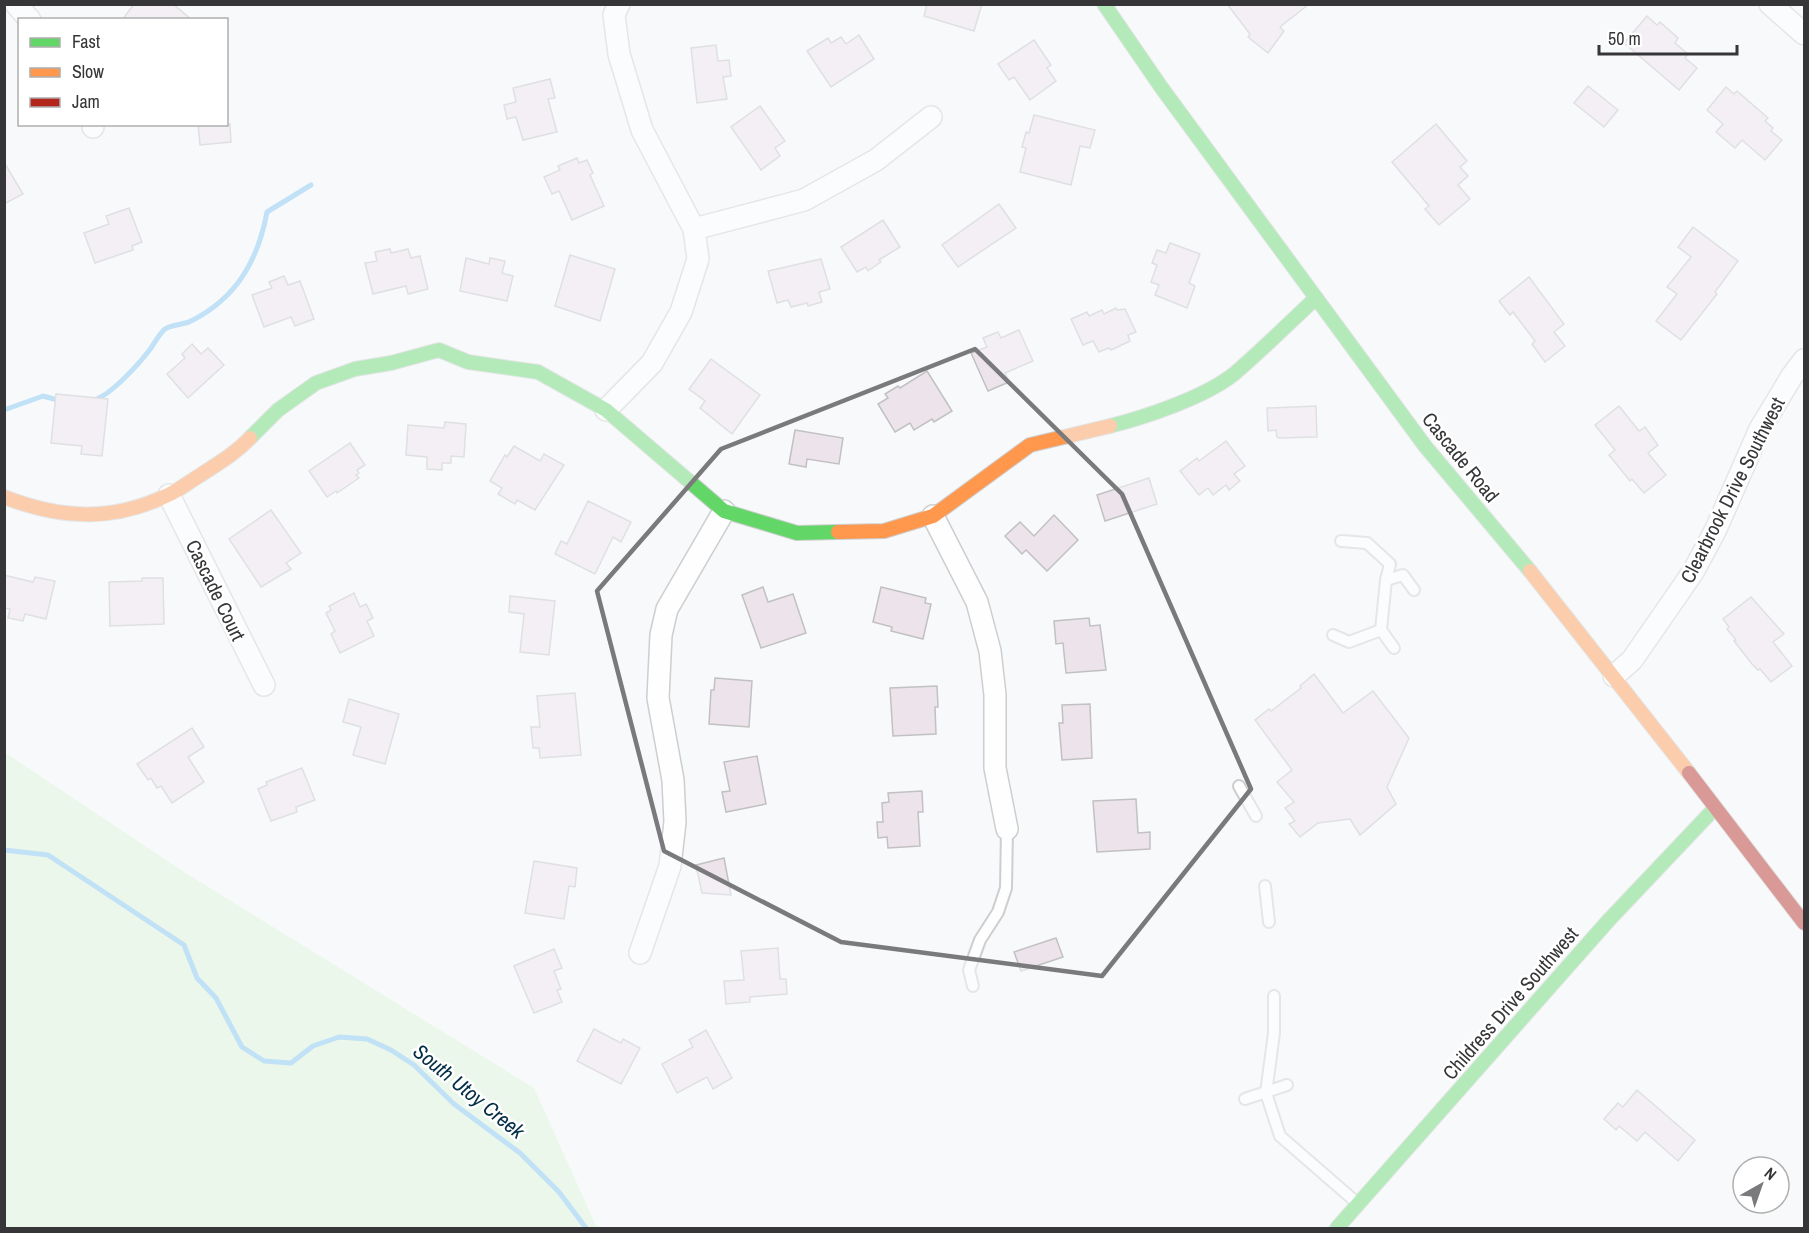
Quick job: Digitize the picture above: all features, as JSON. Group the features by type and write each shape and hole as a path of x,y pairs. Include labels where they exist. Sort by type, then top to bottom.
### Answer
{"street":[{"path":"16,4 28,18"},
{"path":"606,410 652,363 681,312 698,259 694,230 642,130 619,54 614,15 619,4"},
{"name":"Cascade Road","path":"1104,4 1161,87 1425,446 1614,676 1804,922"},
{"path":"1770,4 1804,34"},
{"path":"694,230 804,200 876,160 931,117"},
{"path":"4,497 32,508 67,515 103,514 136,508 169,495 238,451 278,410 316,383 355,369 391,363 439,350 468,362 538,372 606,410 724,511 797,533 884,531 933,516 1030,445 1131,421 1189,399 1232,375 1317,298"},
{"name":"Clearbrook Drive Southwest","path":"1614,676 1632,660 1693,572 1716,529 1760,429 1804,360"},
{"name":"Cascade Court","path":"169,495 264,685"},
{"path":"640,953 670,866 675,822 673,780 658,698 661,635 667,609 724,511"},
{"path":"933,516 977,602 990,651 995,695 995,768 1007,829"},
{"name":"Childress Drive Southwest","path":"1337,1228 1608,921 1715,808"}],"lane":[{"path":"1341,541 1366,543 1390,564 1386,580 1381,630 1394,648"},
{"path":"1386,580 1403,575 1414,590"},
{"path":"1333,635 1349,642 1381,630"},
{"path":"1239,786 1256,816"},
{"path":"973,986 969,970 980,940 998,912 1006,888 1007,829"},
{"path":"1265,886 1269,922"},
{"path":"1274,996 1274,1033 1266,1093 1280,1136 1359,1204"},
{"path":"1245,1099 1287,1085"}],"highlighted area":[{"path":"975,349 1122,494 1251,789 1102,976 841,942 664,851 597,591 721,449"}],"green space":[{"path":"4,752 187,874 534,1088 597,1228 5,1228"}],"building":[{"path":"134,4 173,4 190,18 124,18"},
{"path":"927,4 982,4 974,31 924,16"},
{"path":"1227,4 1309,4 1280,27 1284,31 1268,53 1248,37 1250,34"},
{"path":"1647,16 1657,25 1660,22 1678,38 1675,43 1688,54 1685,58 1697,68 1679,90 1624,43"},
{"path":"859,35 874,59 831,87 807,51 828,38 831,43 841,37 846,44"},
{"path":"1034,40 1051,65 1047,68 1056,81 1030,100 1014,77 1009,80 998,64"},
{"path":"716,45 718,61 729,60 731,76 723,77 727,99 697,103 691,48"},
{"path":"550,79 555,98 548,99 557,132 523,140 516,117 507,119 504,105 516,102 513,88"},
{"path":"1588,86 1618,110 1604,127 1574,103"},
{"path":"1726,87 1734,94 1737,91 1768,118 1765,121 1773,128 1771,131 1782,140 1765,160 1742,140 1735,148 1716,132 1723,124 1707,110"},
{"path":"760,106 785,141 775,148 780,156 761,170 731,127"},
{"path":"1034,115 1095,130 1090,148 1080,146 1071,185 1020,172 1026,148 1022,147"},
{"path":"230,124 231,142 200,145 198,126 228,126"},
{"path":"1436,124 1467,161 1460,167 1468,176 1458,185 1470,199 1439,225 1425,209 1429,206 1392,162"},
{"path":"577,158 579,163 587,160 593,173 590,175 604,206 572,220 559,191 552,194 544,177 560,170 558,166"},
{"path":"4,162 23,194 4,204"},
{"path":"999,204 1016,228 958,267 942,245"},
{"path":"129,208 142,242 132,246 133,250 95,263 84,233 109,224 106,216"},
{"path":"883,220 900,247 879,260 881,262 868,271 866,267 857,272 841,247"},
{"path":"1693,227 1738,261 1715,292 1717,294 1681,340 1656,321 1677,294 1667,287 1691,257 1678,247"},
{"path":"1170,243 1200,254 1189,283 1195,286 1187,308 1155,295 1159,285 1151,282 1157,265 1152,263 1157,250 1166,253"},
{"path":"390,249 391,253 408,249 411,258 420,256 428,289 408,294 406,286 373,294 365,263 377,261 375,252"},
{"path":"570,255 615,269 600,321 555,306"},
{"path":"466,258 489,264 490,258 505,261 502,273 513,276 507,301 460,291"},
{"path":"821,259 830,289 819,292 822,302 791,307 788,300 777,303 768,271"},
{"path":"284,276 288,285 300,281 314,319 295,326 291,317 264,327 252,295 272,288 269,282"},
{"path":"1529,277 1564,324 1554,332 1565,346 1545,362 1532,344 1535,341 1513,312 1510,315 1499,301"},
{"path":"1116,308 1117,310 1125,309 1136,332 1128,335 1130,341 1111,350 1109,348 1099,352 1093,341 1083,345 1071,319 1087,312 1089,316 1102,310 1104,314"},
{"path":"1019,330 1033,361 1005,373 1009,382 988,391 971,353 987,347 983,338 998,332 1001,338"},
{"path":"192,344 201,354 208,348 224,365 188,398 167,374 185,358 182,354"},
{"path":"711,359 760,395 732,434 700,408 705,401 689,389"},
{"path":"927,371 952,411 914,430 910,423 895,432 878,404 888,398 885,394 898,386 900,388"},
{"path":"56,394 108,399 102,456 81,454 82,446 51,443"},
{"path":"1316,406 1317,437 1279,438 1276,430 1268,431 1267,408"},
{"path":"1619,406 1639,431 1645,427 1658,445 1648,453 1666,475 1644,493 1632,479 1630,481 1609,455 1615,450 1595,425"},
{"path":"445,422 466,424 464,457 451,456 451,463 442,463 442,470 427,469 427,457 406,455 408,425 444,428"},
{"path":"795,430 843,438 839,464 807,459 806,467 789,464"},
{"path":"1226,441 1245,466 1234,474 1240,481 1229,490 1226,485 1213,495 1208,488 1199,495 1180,471 1197,458 1199,461"},
{"path":"350,443 365,465 357,470 359,473 356,475 359,478 327,497 309,471"},
{"path":"514,446 540,461 544,454 564,465 535,510 517,500 515,504 498,494 502,488 490,481 505,455 507,457"},
{"path":"1149,478 1157,504 1105,521 1097,495"},
{"path":"588,501 631,522 621,542 613,537 595,574 555,554 561,541 567,544"},
{"path":"271,510 301,553 286,563 291,569 261,587 229,539"},
{"path":"1054,515 1078,540 1047,571 1026,550 1022,554 1005,536 1020,522 1034,536"},
{"path":"4,575 33,582 35,577 55,581 46,619 25,614 23,621 8,618 10,609 4,608"},
{"path":"142,578 163,578 164,624 110,626 109,582 142,581"},
{"path":"763,587 768,602 793,594 806,633 761,648 742,595"},
{"path":"881,587 926,598 925,603 931,604 923,639 891,631 892,627 873,622"},
{"path":"354,593 360,607 366,604 373,618 367,621 374,636 340,653 331,634 335,631 326,613 331,610 329,606"},
{"path":"510,596 555,601 549,655 520,652 524,614 509,612"},
{"path":"1751,597 1784,634 1773,642 1792,666 1771,682 1760,669 1758,670 1752,664 1734,641 1736,640 1727,629 1729,627 1723,619"},
{"path":"1089,618 1090,626 1100,625 1106,670 1066,673 1063,643 1056,644 1054,621"},
{"path":"1314,674 1343,713 1373,691 1409,738 1387,787 1396,804 1360,835 1350,819 1318,823 1300,837 1289,824 1295,821 1285,808 1294,802 1277,782 1292,770 1255,720 1301,688 1300,686"},
{"path":"715,678 752,681 749,727 709,724 711,690 714,690"},
{"path":"937,686 936,734 893,736 890,688"},
{"path":"575,693 581,755 540,758 539,748 533,748 531,727 540,727 537,696"},
{"path":"349,699 399,714 385,764 353,755 361,727 343,722"},
{"path":"1090,704 1092,758 1062,760 1059,723 1063,723 1062,705"},
{"path":"192,728 204,747 188,757 204,782 172,803 161,786 157,788 151,778 148,780 137,764"},
{"path":"757,756 766,804 726,812 722,792 730,791 724,762"},
{"path":"302,768 315,800 296,807 297,812 271,821 258,789 267,785 266,782"},
{"path":"922,791 923,812 918,812 920,846 888,848 887,837 878,838 877,822 883,822 882,803 889,802 888,793"},
{"path":"1136,799 1138,833 1150,832 1150,849 1097,852 1093,801"},
{"path":"724,858 731,895 702,893 696,865"},
{"path":"534,861 577,868 575,887 569,886 564,919 525,913"},
{"path":"1056,938 1063,957 1021,971 1014,952"},
{"path":"778,948 780,979 786,979 787,994 750,997 750,1002 726,1004 724,981 744,980 741,951"},
{"path":"554,949 562,968 554,971 561,989 557,990 562,1002 534,1013 514,966"},
{"path":"594,1029 621,1043 623,1039 640,1048 621,1084 577,1061"},
{"path":"706,1030 732,1078 713,1089 707,1077 677,1093 662,1064 693,1047 689,1040"},
{"path":"1637,1090 1695,1140 1678,1161 1645,1132 1637,1141 1619,1126 1616,1130 1604,1119 1618,1103 1623,1107"}],"waterway":[{"path":"94,400 109,392 125,378 165,329 191,321 221,301 233,289 251,262 267,212 311,185"},
{"path":"4,410 43,396 61,401"},
{"name":"South Utoy Creek","path":"4,850 48,855 184,945 197,978 216,998 242,1047 264,1061 291,1063 313,1046 339,1037 367,1039 391,1050 414,1065 454,1104 520,1153 559,1192 586,1228"}],"traffic: fast":[{"path":"1104,4 1161,87 1425,446 1530,571"},
{"path":"1110,426 1175,405 1222,382 1234,374 1316,298"},
{"path":"250,438 278,410 316,383 355,369 391,363 439,350 468,362 538,372 606,410 724,511 797,533 838,532"},
{"path":"1337,1228 1608,921 1715,808"}],"traffic: slow":[{"path":"838,532 884,531 933,516 1030,445 1110,426"},
{"path":"4,497 46,510 66,513 107,513 127,510 176,491 226,458 250,438"},
{"path":"1530,571 1689,773"}],"traffic: jam":[{"path":"1689,773 1804,923"}]}
